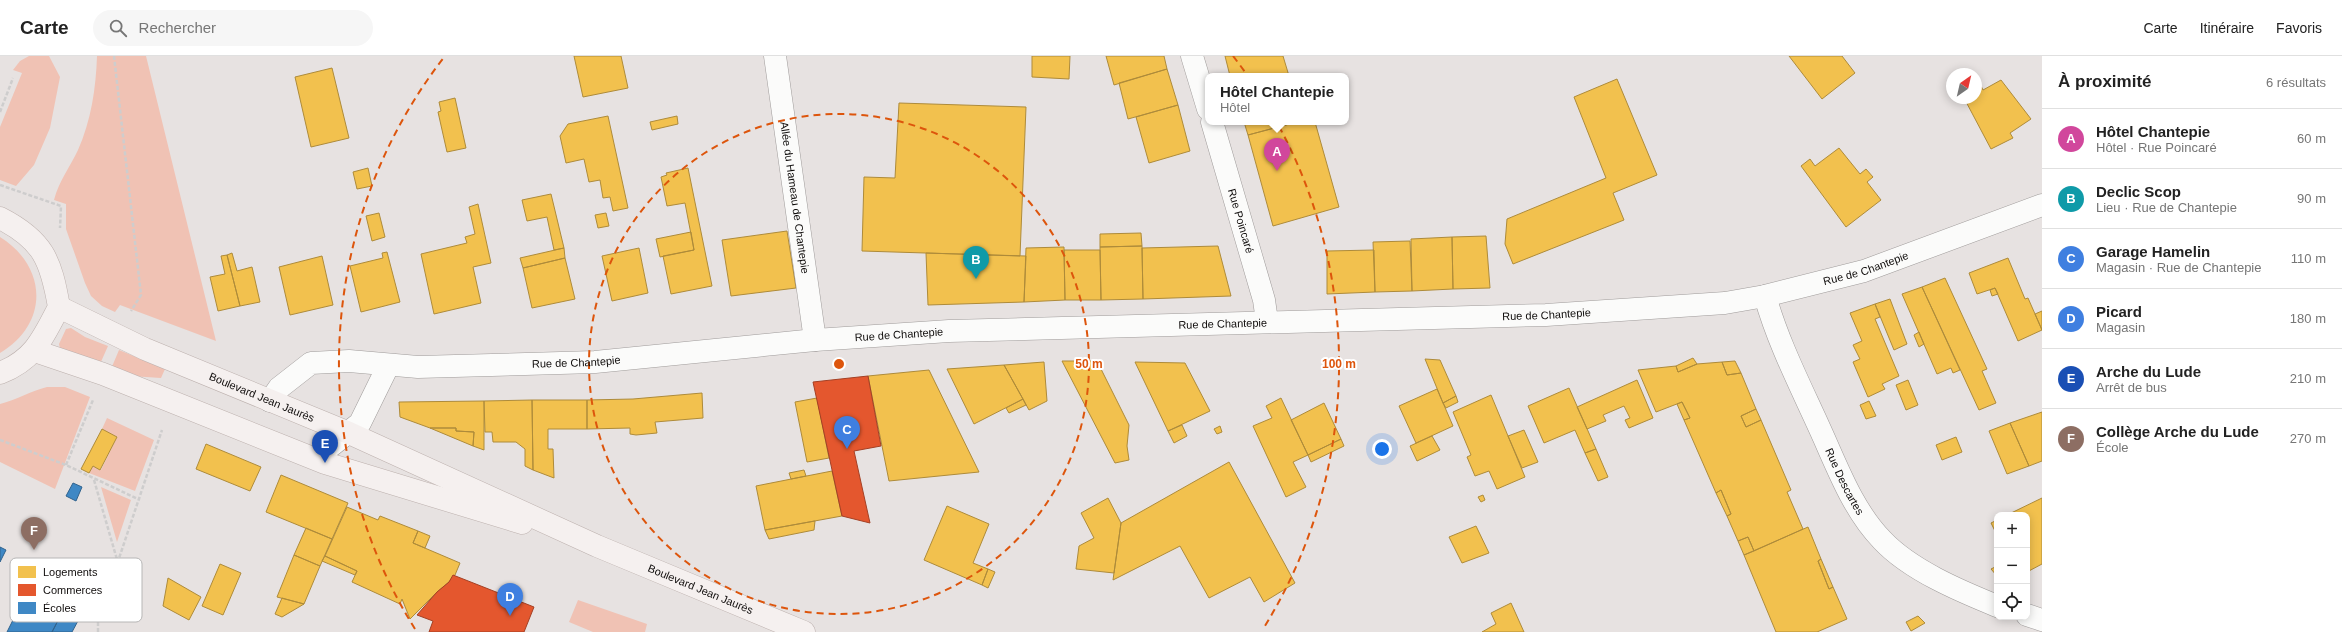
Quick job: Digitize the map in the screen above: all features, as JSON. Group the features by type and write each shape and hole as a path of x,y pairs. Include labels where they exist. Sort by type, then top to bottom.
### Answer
{"main road":[{"path":"0,218 21,229 37,244 49,263 59,307 35,351 15,367 0,373"},
{"name":"Boulevard Jean Jaurès","path":"59,307 118,336 349,433 597,546 804,632"},
{"name":"Boulevard Jean Jaurès","path":"35,351 99,372 323,453 378,480 597,546"}],"street":[{"name":"Allée du Hameau de Chantepie","path":"775,56 815,340"},
{"path":"1192,56 1205,99"},
{"name":"Rue Poincaré","path":"1213,125 1264,300 1267,321"},
{"name":"Rue de Chantepie","path":"270,401 279,388 311,363 349,361 388,366 418,367 595,362 815,340 949,331 1267,321 1546,315 1725,303 1765,296 1864,271 2042,205"},
{"name":"Rue Descartes","path":"1765,296 1773,328 1854,503 1882,540 1919,569 1958,590 1994,605"},
{"path":"323,453 360,423 388,366"},
{"path":"2030,616 2042,620"}],"path":[{"path":"114,56 141,295 118,336"},
{"path":"0,112 14,78"},
{"path":"120,558 163,431"},
{"path":"0,440 66,465 94,480 140,500"},
{"path":"94,480 117,558"}],"shaded area":[{"path":"29,56 49,56 60,77 50,128 34,165 16,186 0,180 0,127 22,73 13,70 20,61"},
{"path":"97,56 146,56 216,341 120,305 115,312 102,306 91,296 85,283 66,229 66,204 54,200 62,180 83,139 94,92"},
{"path":"0,237 16,249 27,264 34,279 36,295 34,311 27,327 16,341 0,353"},
{"path":"71,328 85,337 108,346 100,364 60,349 59,344 66,329"},
{"path":"119,350 165,369 161,378 131,376 111,369"},
{"path":"47,387 65,387 90,397 55,489 0,462 0,404"},
{"path":"107,418 154,440 135,491 89,473 93,466 101,470 117,437 102,429"},
{"path":"101,487 131,500 117,542"},
{"path":"578,600 647,624 645,632 593,632 569,622"}],"building: Logements":[{"path":"574,56 621,56 628,88 583,97"},
{"path":"1032,56 1070,56 1069,79 1032,77"},
{"path":"1106,56 1164,56 1167,69 1114,85"},
{"path":"1225,56 1283,56 1288,73 1229,73"},
{"path":"1789,56 1842,56 1855,73 1822,99"},
{"path":"332,68 349,138 311,147 295,77"},
{"path":"1167,69 1178,105 1128,119 1119,83"},
{"path":"1617,79 1657,175 1613,193 1624,220 1513,264 1505,244 1507,219 1606,178 1574,97"},
{"path":"2001,80 2031,119 2010,133 2013,138 1991,149 1967,104 1982,104 1982,88 1983,90"},
{"path":"455,98 466,148 447,152 438,112 441,111 439,102"},
{"path":"899,103 1026,107 1020,256 862,251 864,177 895,178"},
{"path":"1178,105 1190,151 1149,163 1136,117"},
{"path":"608,116 628,208 613,211 610,197 603,198 600,180 589,182 584,159 566,163 560,136 568,124"},
{"path":"677,116 678,124 652,130 650,122"},
{"path":"1245,125 1286,125 1248,135"},
{"path":"1286,125 1316,125 1339,207 1273,226 1248,135"},
{"path":"1839,148 1860,174 1866,169 1873,177 1867,182 1881,200 1846,227 1801,166 1810,159 1815,166"},
{"path":"368,168 372,186 357,189 353,172"},
{"path":"688,168 712,286 671,294 663,256 694,250 685,203 667,206 661,177 667,175 666,173"},
{"path":"551,194 564,248 554,250 547,217 527,221 522,200"},
{"path":"478,204 491,263 473,267 481,303 434,314 421,254 467,243 465,237 475,234 469,207"},
{"path":"379,213 385,237 372,241 366,216"},
{"path":"606,213 609,226 598,228 595,215"},
{"path":"787,231 796,288 731,296 722,240"},
{"path":"691,232 694,250 660,257 656,239"},
{"path":"1141,233 1142,246 1100,247 1100,234"},
{"path":"1486,236 1490,288 1453,289 1452,237"},
{"path":"1452,237 1453,289 1412,291 1411,239"},
{"path":"1410,241 1412,291 1375,292 1373,242"},
{"path":"1142,246 1143,299 1101,300 1100,247"},
{"path":"1218,246 1231,296 1143,299 1142,248"},
{"path":"1064,247 1065,300 1024,302 1026,248"},
{"path":"564,248 565,258 523,268 520,258"},
{"path":"639,248 648,293 612,301 602,256"},
{"path":"1064,250 1100,250 1101,300 1065,300"},
{"path":"1374,250 1375,292 1327,294 1327,251"},
{"path":"387,252 400,302 361,312 350,266 383,258 382,253"},
{"path":"232,253 237,271 252,267 260,302 240,306 227,255"},
{"path":"926,253 1026,256 1024,302 928,305"},
{"path":"227,255 240,306 218,311 210,277 225,274 221,256"},
{"path":"322,256 333,305 290,315 279,267"},
{"path":"565,258 575,299 532,308 523,268"},
{"path":"2008,258 2025,299 2028,298 2042,330 2018,341 1995,288 1977,294 1969,273"},
{"path":"1945,278 1987,369 1982,371 1996,403 1979,410 1922,287"},
{"path":"1922,287 1960,370 1953,373 1951,368 1937,374 1902,294"},
{"path":"1995,288 1998,294 1992,296 1990,290"},
{"path":"1890,299 1907,344 1894,350 1875,304"},
{"path":"1875,304 1880,317 1875,319 1899,376 1882,384 1885,389 1868,397 1853,362 1860,359 1853,345 1862,341 1850,313"},
{"path":"2042,311 2042,330 2035,314"},
{"path":"1919,332 1924,344 1919,347 1914,335"},
{"path":"1693,358 1697,364 1678,372 1676,366"},
{"path":"1425,359 1440,360 1456,396 1443,403"},
{"path":"1062,361 1097,361 1129,425 1127,446 1129,460 1115,463"},
{"path":"1735,361 1741,373 1727,375 1722,362"},
{"path":"1044,362 1047,401 1029,410 1004,365"},
{"path":"1135,362 1185,363 1210,411 1168,431"},
{"path":"1722,362 1727,375 1741,373 1756,409 1741,416 1746,427 1761,420 1791,490 1787,492 1803,529 1754,551 1748,537 1738,541 1727,516 1731,514 1721,490 1716,493 1684,420 1690,418 1682,402 1656,412 1638,370 1676,366 1678,372 1697,364"},
{"path":"1004,365 1023,399 974,424 947,369"},
{"path":"929,370 979,472 889,481 868,376"},
{"path":"1637,380 1653,418 1629,428 1625,420 1630,418 1624,406 1603,415 1606,421 1587,429 1577,407"},
{"path":"1908,380 1918,405 1906,410 1896,385"},
{"path":"1569,388 1596,449 1585,453 1575,430 1544,443 1528,406"},
{"path":"1437,389 1453,426 1416,443 1399,406"},
{"path":"702,393 703,418 655,422 657,433 636,435 630,434 630,428 587,429 587,400 633,399"},
{"path":"1491,395 1525,477 1497,489 1489,471 1475,476 1467,457 1471,455 1453,412"},
{"path":"1456,396 1458,402 1446,408 1443,403"},
{"path":"817,398 829,458 807,462 795,402"},
{"path":"1281,398 1308,455 1293,462 1306,487 1286,497 1253,426 1272,418 1266,406"},
{"path":"1023,399 1026,405 1009,413 1006,408"},
{"path":"532,400 533,470 525,466 525,449 516,442 493,442 492,432 485,432 484,401"},
{"path":"532,400 587,400 587,429 548,429 548,449 553,449 554,478 533,470"},
{"path":"484,401 484,450 473,446 474,432 456,431 456,428 430,428 400,417 399,402"},
{"path":"1869,401 1876,416 1866,419 1860,405"},
{"path":"1682,402 1690,418 1684,420 1677,404"},
{"path":"1324,403 1341,439 1308,455 1291,420"},
{"path":"1756,409 1761,420 1746,427 1741,416"},
{"path":"2042,412 2042,461 2029,466 2010,423"},
{"path":"2010,423 2029,466 2007,474 1989,431"},
{"path":"1182,425 1187,436 1174,443 1168,431"},
{"path":"1220,426 1222,432 1217,434 1214,429"},
{"path":"430,428 456,428 456,431 474,432 473,446"},
{"path":"102,429 117,437 100,470 93,466 89,473 81,469"},
{"path":"1524,430 1538,462 1522,468 1508,436"},
{"path":"1432,436 1440,450 1417,461 1410,446"},
{"path":"1956,437 1962,452 1942,460 1936,445"},
{"path":"1341,439 1344,446 1311,462 1308,455"},
{"path":"206,444 261,467 250,491 196,469"},
{"path":"1596,449 1608,477 1598,481 1585,453"},
{"path":"1229,462 1295,583 1264,602 1250,577 1209,598 1180,546 1113,580 1121,523"},
{"path":"804,470 806,476 791,479 789,473"},
{"path":"832,471 842,516 765,530 756,486"},
{"path":"281,475 348,503 332,539 266,512"},
{"path":"1721,490 1731,514 1727,516 1716,493"},
{"path":"1483,495 1485,500 1481,502 1478,497"},
{"path":"1108,498 1121,523 1114,573 1076,569 1079,546 1094,538 1081,513"},
{"path":"2042,498 2042,564 2030,570 2030,512 2013,512"},
{"path":"947,506 989,524 973,563 988,569 982,585 924,560"},
{"path":"347,507 378,520 380,516 418,531 413,543 460,563 455,575 449,582 410,619 402,599 400,604 352,582 357,571 325,556"},
{"path":"815,521 814,530 769,539 765,530"},
{"path":"1994,522 1994,529 1991,523"},
{"path":"1476,526 1489,553 1462,563 1449,537"},
{"path":"1808,527 1821,559 1818,561 1829,589 1833,587 1847,619 1817,632 1776,632 1744,555"},
{"path":"306,528 332,539 320,566 294,555"},
{"path":"418,531 430,536 425,548 413,543"},
{"path":"1748,537 1754,551 1744,555 1738,541"},
{"path":"294,555 320,566 304,604 277,597"},
{"path":"325,556 357,571 355,575 322,561"},
{"path":"1821,559 1833,587 1829,589 1818,561"},
{"path":"220,564 241,573 223,615 202,606"},
{"path":"988,569 995,572 988,588 982,585"},
{"path":"168,578 201,597 189,620 163,606"},
{"path":"282,598 304,604 282,617 275,614"},
{"path":"1511,603 1524,632 1482,632 1496,624 1491,613"},
{"path":"1918,616 1925,623 1911,631 1906,622"}],"building: Commerces":[{"path":"868,376 881,446 854,451 870,523 842,516 813,382"},
{"path":"453,575 534,607 524,632 429,632 433,621 417,615 437,592 449,582"}],"building: Écoles":[{"path":"73,483 82,487 76,501 66,496"},
{"path":"0,547 6,550 0,562"},
{"path":"12,622 57,622 52,632 7,632"},
{"path":"57,622 77,622 72,632 52,632"}],"place":[{"name":"Hôtel Chantepie","path":"1277,171"},
{"name":"Declic Scop","path":"976,279"},
{"name":"Garage Hamelin","path":"847,449"},
{"name":"Arche du Lude","path":"325,463"},
{"name":"Collège Arche du Lude","path":"34,550"},
{"name":"Picard","path":"510,616"}]}
